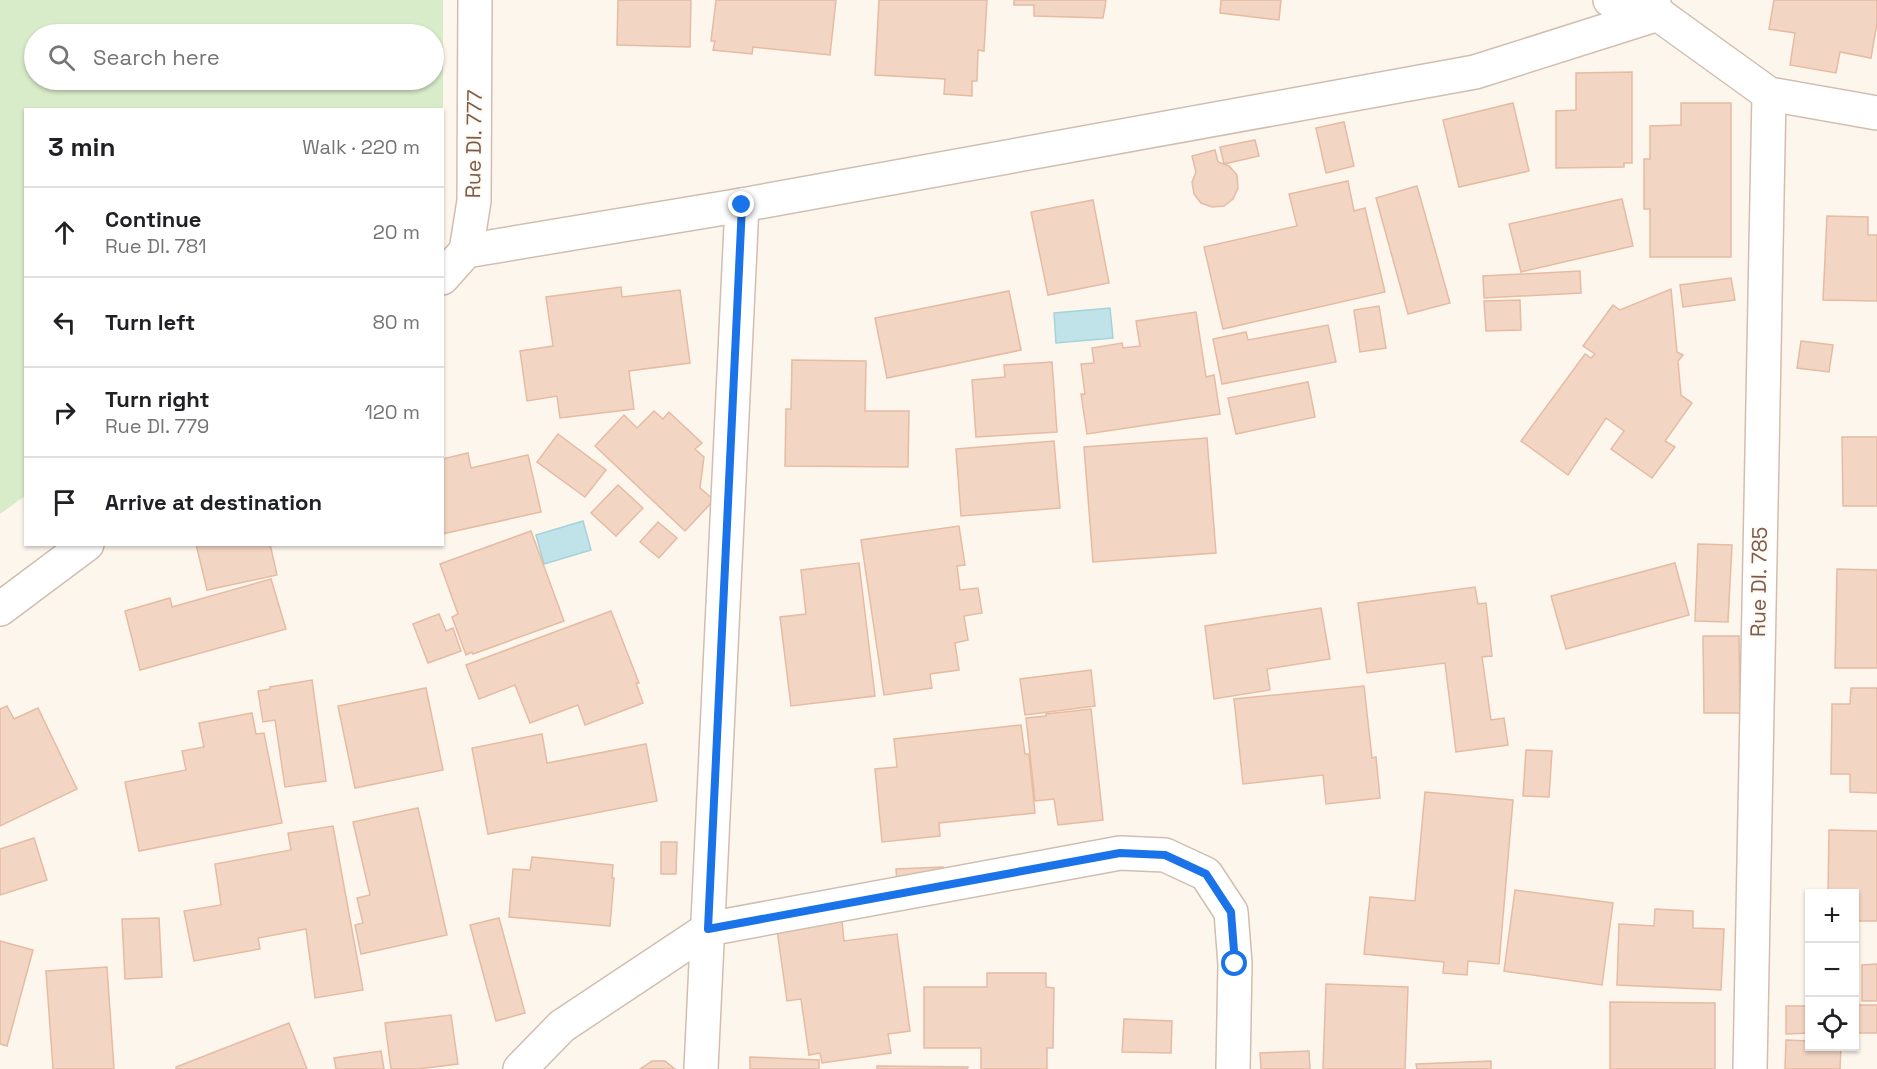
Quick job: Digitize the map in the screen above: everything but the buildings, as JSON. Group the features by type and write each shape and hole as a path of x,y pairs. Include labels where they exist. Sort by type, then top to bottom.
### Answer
{"street":[{"name":"Rue DI. 777","path":"466,251 474,201 475,0"},
{"path":"1610,0 1655,7 1769,94 1877,113"},
{"path":"444,276 466,251 742,205 1476,72 1655,7"},
{"name":"Rue DI. 785","path":"1750,1069 1769,94"},
{"path":"701,1069 742,205"},
{"path":"0,609 84,546"},
{"path":"520,1069 562,1026 708,929 1120,853 1165,855 1206,874 1231,912 1235,964 1233,1069"}],"green space":[{"path":"0,0 443,0 443,24 24,24 24,90 443,90 443,108 24,108 24,497 0,514"}],"water":[{"path":"1110,308 1113,338 1056,343 1054,313"},
{"path":"583,521 591,550 544,564 536,535"}],"route":[{"path":"742,205 708,929 1120,853 1165,855 1206,874 1231,912 1235,964"}]}
